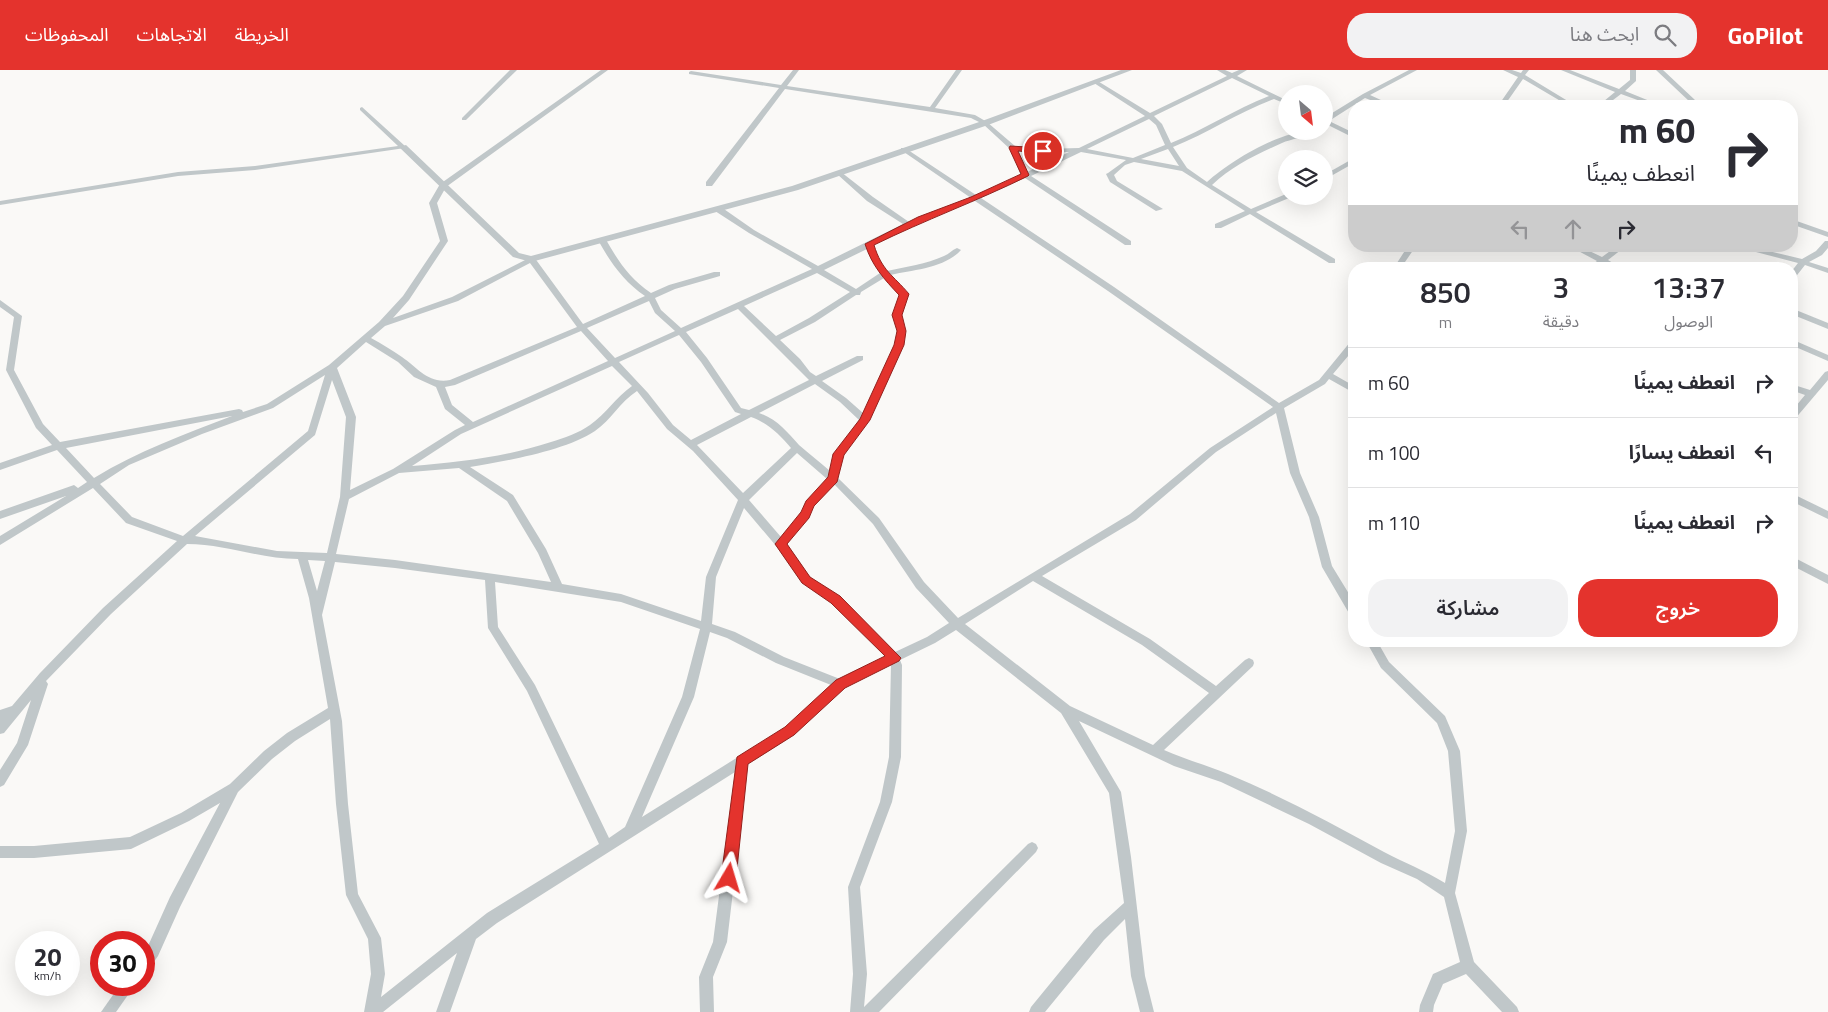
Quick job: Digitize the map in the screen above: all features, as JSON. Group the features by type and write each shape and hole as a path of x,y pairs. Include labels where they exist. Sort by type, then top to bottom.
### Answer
{"street":[{"path":"464,119 514,70"},
{"path":"0,541 126,463 198,432 270,406 332,367 382,324 406,298 444,242 433,202 443,186 604,70"},
{"path":"709,184 796,70"},
{"path":"931,110 959,70"},
{"path":"382,324 455,299 531,258 795,188 903,149 985,123 1096,82 1117,72 1128,70"},
{"path":"1220,70 1278,98"},
{"path":"345,497 396,470 458,432 739,305 909,225 974,199 1244,70"},
{"path":"1506,70 1524,73 1564,100"},
{"path":"1564,70 1643,100"},
{"path":"1609,100 1633,81 1633,70"},
{"path":"1659,70 1693,100"},
{"path":"1356,100 1408,71"},
{"path":"1505,100 1524,73"},
{"path":"691,74 973,116 985,123 1013,148 1025,175 1128,243"},
{"path":"1096,82 1149,115 1159,124 1164,138 1184,169 1332,261"},
{"path":"1364,95 1376,100"},
{"path":"1159,210 1114,182 1110,174 1123,164 1169,147 1247,107 1275,96"},
{"path":"1333,115 1348,105"},
{"path":"362,109 516,255 531,258 582,328 637,387 670,427 690,444 743,499 781,544 806,580 835,600 894,658 897,665 895,757 886,802 854,887 860,974 857,1012"},
{"path":"1333,126 1348,133"},
{"path":"1207,185 1238,161 1283,140"},
{"path":"0,203 178,174 255,168 403,147"},
{"path":"1013,148 1043,151 1080,150 1184,169"},
{"path":"903,149 974,199 1111,289 1279,407 1295,473 1314,517 1327,567 1348,602"},
{"path":"1333,173 1348,164"},
{"path":"839,173 870,199 909,225"},
{"path":"1218,226 1278,200"},
{"path":"718,209 780,249 818,268 857,292"},
{"path":"1798,225 1828,236"},
{"path":"602,240 613,260 635,286 651,297 658,311 680,331 704,360 738,410 764,418 780,429 797,448 833,479 876,521 920,585 956,624 1065,710 1178,762 1224,778 1313,820 1385,859 1421,875 1449,893"},
{"path":"1798,268 1803,262 1820,253 1828,243"},
{"path":"781,544 805,515 810,504 833,479 839,454 864,420 899,345 901,331 897,315 904,294 884,274 874,260 869,244"},
{"path":"774,340 857,292 884,274 929,264 949,256 957,250"},
{"path":"1584,252 1601,261 1614,252"},
{"path":"1762,252 1803,262 1828,271"},
{"path":"366,338 401,360 417,375 440,385 452,383 500,361 582,328 672,287 717,274"},
{"path":"0,304 18,316 10,370 39,426 128,520 184,540 201,540 277,555 302,555 395,564 621,598 732,635 780,660 840,684"},
{"path":"739,305 797,361 807,374 843,400 864,420"},
{"path":"1798,314 1828,326"},
{"path":"1798,345 1828,358"},
{"path":"372,1012 492,918 790,731 840,684 931,640 1033,576 1133,517 1213,450 1279,407 1322,382 1348,350"},
{"path":"690,444 860,358"},
{"path":"317,615 345,497 351,418 332,367"},
{"path":"0,729 19,709 44,676 107,610 184,540 268,472 312,433 332,367"},
{"path":"1798,410 1828,374"},
{"path":"1328,375 1348,387"},
{"path":"440,385 448,407 472,426"},
{"path":"396,470 460,464 522,454 588,431 628,392 637,387"},
{"path":"1798,389 1812,394"},
{"path":"0,466 58,446 270,406"},
{"path":"630,830 688,697 706,626 711,577 743,499 797,448"},
{"path":"460,464 510,498 542,552 559,588"},
{"path":"0,515 94,482"},
{"path":"1798,500 1828,515"},
{"path":"302,555 317,615 336,721 342,804 352,895 374,938 378,974 372,1012"},
{"path":"1798,564 1828,580"},
{"path":"1033,576 1146,642 1217,693"},
{"path":"490,577 493,628 531,688 606,846"},
{"path":"1374,647 1385,665 1441,720 1454,751 1461,832 1449,893 1468,966 1512,1012"},
{"path":"1154,751 1249,663"},
{"path":"0,781 22,745 44,676"},
{"path":"0,715 19,709"},
{"path":"0,852 34,852 131,844 185,817 234,788 268,755 291,737 334,710"},
{"path":"1065,710 1115,792 1131,905 1138,976 1147,1012"},
{"path":"707,1012 706,977 720,942 742,761"},
{"path":"155,947 175,902 234,788"},
{"path":"868,1012 1032,848"},
{"path":"1036,1012 1099,935 1131,905"},
{"path":"443,1012 470,936"},
{"path":"1426,1012 1427,1004 1438,979 1468,966"},
{"path":"108,1012 120,996"}],"route":[{"path":"729,878 742,761 790,731 840,684 894,658 835,600 806,580 781,544 805,515 810,504 833,479 839,454 864,420 899,345 901,331 897,315 904,294 887,279 874,260 869,244 920,219 974,199 1025,175 1013,148 1043,151"}]}
